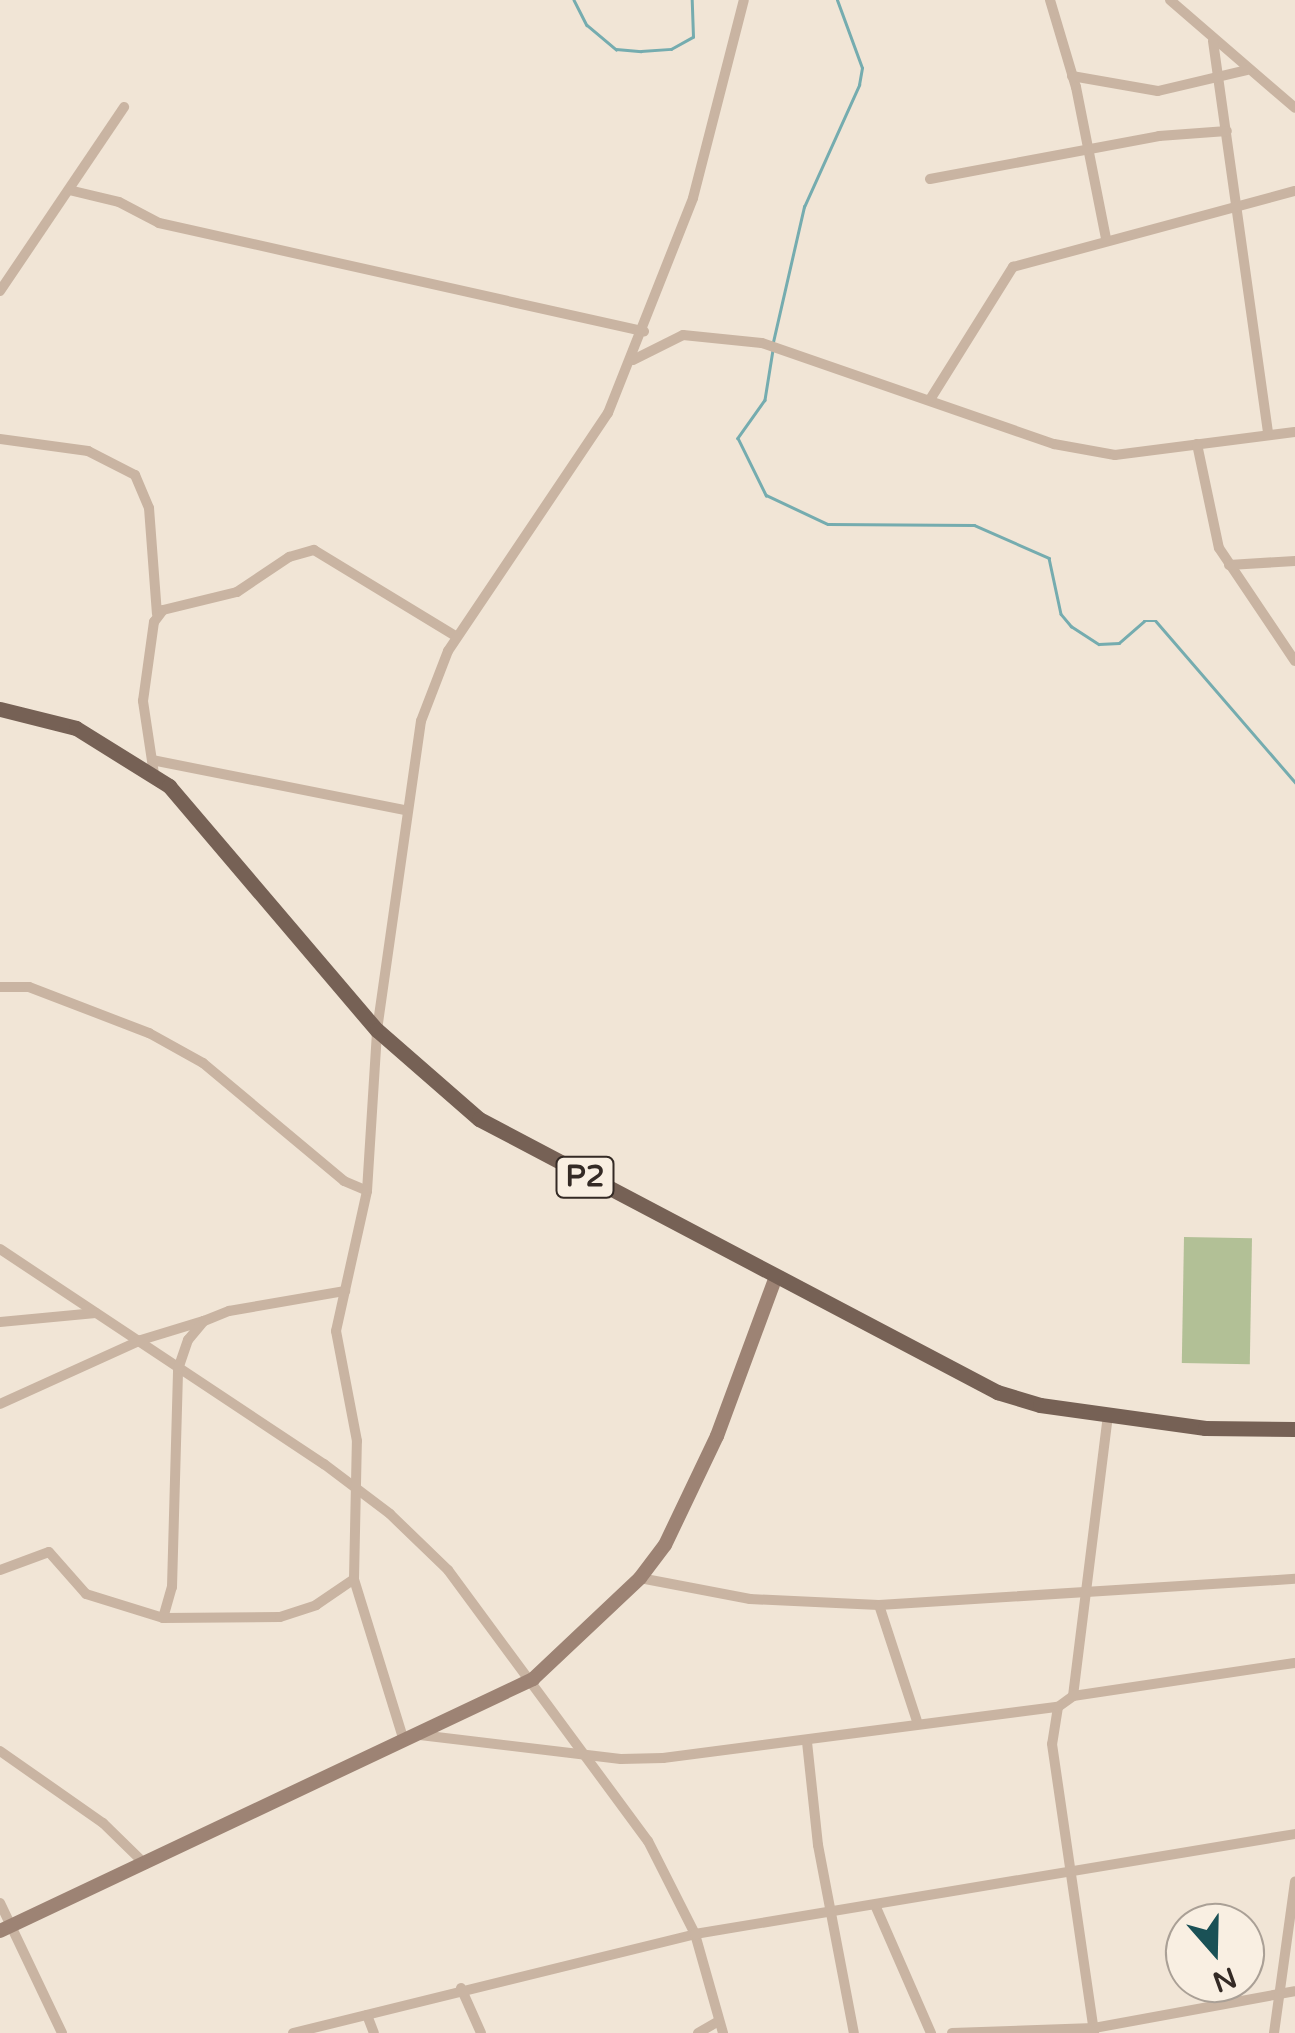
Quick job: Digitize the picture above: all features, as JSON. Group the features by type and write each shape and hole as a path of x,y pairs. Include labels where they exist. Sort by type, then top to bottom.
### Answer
{"main road":[{"name":"P2","path":"0,709 76,728 153,767 376,1030 479,1119 775,1279 997,1392 1237,1431 1295,1430"},
{"path":"5,1929 145,1864 243,1811 420,1735 533,1678 640,1578 690,1498 775,1279"}],"street":[{"path":"404,1742 354,1579 357,1441 336,1344 367,1191 376,1030 405,810 427,696 457,637 583,460 630,362 711,139 744,0"},
{"path":"1050,0 1072,76 1106,239"},
{"path":"1170,0 1295,108"},
{"path":"1213,40 1240,206 1268,434"},
{"path":"1072,76 1158,92 1247,70"},
{"path":"0,291 124,107"},
{"path":"930,179 1087,148 1228,131"},
{"path":"69,190 119,202 159,223 644,331"},
{"path":"931,398 1006,272 1106,239 1295,191"},
{"path":"630,362 683,335 762,343 1076,450 1132,455 1295,432"},
{"path":"0,439 88,450 135,475 149,508 157,614 143,701 153,767 405,810"},
{"path":"1197,444 1217,542 1228,565 1295,661"},
{"path":"157,614 236,592 288,557 314,550 457,637"},
{"path":"1228,565 1295,561"},
{"path":"0,987 29,986 149,1033 216,1073 321,1163 367,1191"},
{"path":"0,1249 354,1486 448,1570 533,1678 648,1841 694,1934 723,2033"},
{"path":"0,1404 141,1340 204,1321 345,1291"},
{"path":"0,1322 97,1313"},
{"path":"163,1618 172,1587 178,1369 183,1349 204,1321"},
{"path":"1073,1696 1090,1595 1108,1413"},
{"path":"0,1570 49,1552 86,1594 163,1618 280,1617 316,1606 354,1579"},
{"path":"640,1578 750,1600 879,1606 1295,1579"},
{"path":"879,1606 918,1724"},
{"path":"420,1735 636,1760 807,1742 1058,1707 1073,1696 1295,1663"},
{"path":"1058,1707 1051,1736 1074,1870 1094,2030"},
{"path":"807,1742 854,2033"},
{"path":"0,1751 102,1823 145,1864"},
{"path":"293,2033 462,1988 694,1934 1295,1834"},
{"path":"1274,2033 1295,1881"},
{"path":"0,1903 5,1929 62,2033"},
{"path":"875,1906 931,2033"},
{"path":"462,1988 481,2033"},
{"path":"952,2033 1094,2030 1295,1992"},
{"path":"367,2015 374,2033"},
{"path":"698,2033 717,2022"}],"green space":[{"path":"1184,1237 1252,1238 1250,1364 1182,1363"}],"waterway":[{"path":"574,0 587,25 616,49 641,51 671,49 693,37 692,0"},
{"path":"773,342 804,207 859,85 862,68 837,0"},
{"path":"773,350 765,400 738,438 766,495 828,524 974,525 1049,558 1061,614 1071,626 1099,644 1119,643 1144,621 1156,621 1295,782"}]}
